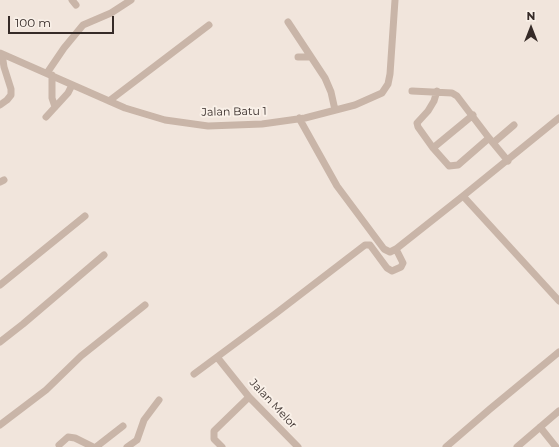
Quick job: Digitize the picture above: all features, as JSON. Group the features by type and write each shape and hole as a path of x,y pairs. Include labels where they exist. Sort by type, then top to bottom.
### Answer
{"street":[{"path":"55,107 49,74 64,48 83,25 110,13 131,0"},
{"name":"Jalan Batu 1","path":"1,54 125,108 165,120 208,126 262,124 299,118 355,105 382,93 388,84 395,0"},
{"path":"288,22 328,84 335,110"},
{"path":"109,101 209,25"},
{"path":"0,105 10,95 11,89 1,54"},
{"path":"298,57 310,58"},
{"path":"46,117 68,93 72,85"},
{"path":"412,91 437,91 452,93 457,96 508,161"},
{"path":"437,91 434,101 428,111 417,123 418,127 433,148 449,166 458,164 514,125"},
{"path":"433,148 473,115"},
{"path":"299,118 337,186 384,249 390,252 396,249 508,161 559,118"},
{"path":"463,196 559,301"},
{"path":"0,285 85,216"},
{"path":"194,374 365,245 370,245 387,268 392,271 401,267 403,263 396,249"},
{"path":"0,342 104,255"},
{"path":"0,425 46,390 81,356 145,305"},
{"path":"446,447 559,352"},
{"name":"Jalan Melor","path":"217,357 248,397 298,447"},
{"path":"222,447 214,439 214,431 248,397"},
{"path":"127,447 137,440 144,420 159,400"},
{"path":"517,447 559,411"},
{"path":"59,446 68,437 75,438 95,447 123,426"},
{"path":"540,427 556,447"}]}
